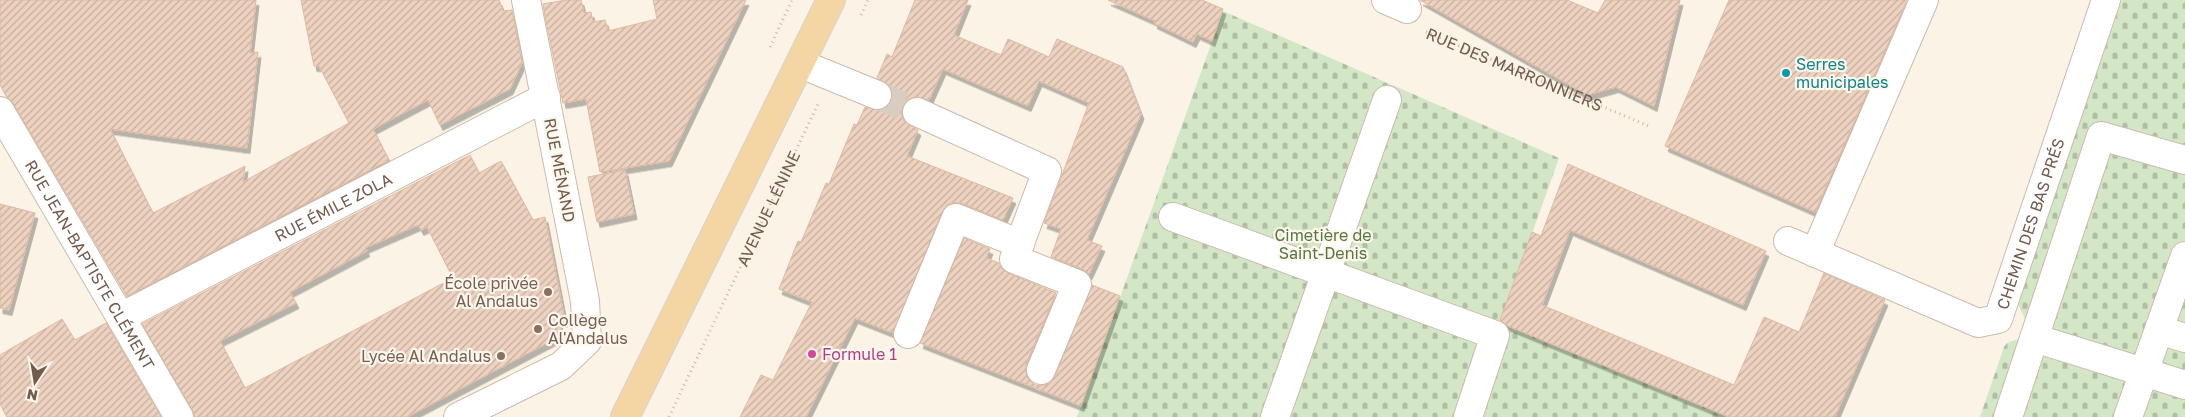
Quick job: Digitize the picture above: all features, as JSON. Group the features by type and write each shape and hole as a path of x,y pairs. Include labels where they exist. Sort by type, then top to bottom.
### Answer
{"main road":[{"path":"624,417 832,0"}],"street":[{"name":"RUE MÉNAND","path":"458,417 561,366 587,341 585,301 526,0"},
{"path":"1815,253 1924,0"},
{"name":"CHEMIN DES BAS PRÉS","path":"1788,241 1978,323 1998,319 2106,0"},
{"path":"801,64 831,78 877,95"},
{"name":"RUE ÉMILE ZOLA","path":"121,318 546,97"},
{"path":"1275,417 1387,100"},
{"name":"RUE JEAN-BAPTISTE CLÉMENT","path":"0,111 179,417"},
{"path":"917,112 1047,171 1014,259 1077,284 1041,370"},
{"path":"2008,417 2101,136 2185,160"},
{"path":"1173,217 1495,334 1468,417"},
{"path":"908,334 956,218 1020,244"},
{"path":"2128,417 2185,256"},
{"path":"2159,330 2185,338"},
{"path":"2034,338 2185,385"}],"path":[{"path":"860,17 868,0"},
{"name":"RUE DES MARRONNIERS","path":"1397,4 1427,32 1652,127"},
{"path":"1526,74 1531,63"},
{"name":"AVENUE LÉNINE","path":"669,417 831,78"}],"green space":[{"path":"2122,0 2185,0 2185,417 1980,417 2004,347 2007,343 2020,338 2025,319 2017,302"},
{"name":"Cimetière de Saint-Denis","path":"1223,11 1559,158 1500,323 1729,417 1077,417"}],"building":[{"path":"0,0 256,0 250,53 258,52 247,148 110,129 153,213 245,166 243,182 349,123 319,66 314,66 301,0 499,0 503,11 512,10 522,63 510,89 440,125 428,100 373,129 389,160 127,296 13,103 0,85"},
{"path":"566,0 581,0 584,13 591,12 593,22 605,20 608,31 657,19 653,0 746,0 669,161 600,172 586,99 563,103 545,16 543,4"},
{"path":"915,0 968,0 954,35 1001,55 1008,39 1049,57 1057,39 1123,67 1141,114 1087,240 1102,246 1089,274 1083,269 1051,257 1061,229 1044,223 1089,103 1039,81 1028,106 943,69 929,100 915,97 908,100 903,106 901,113 904,121 918,130 907,156 1013,198 1003,220 961,203 947,205 942,212 893,333 855,318 806,417 740,417 761,375 773,380 812,302 779,289 798,241 801,242 826,183 829,184 854,124 857,125 865,107 880,110 887,107 891,101 892,93 890,86 877,78 887,54 892,57"},
{"path":"1108,0 1202,0 1223,9 1212,41 1197,34 1193,42 1154,23 1155,21"},
{"path":"1420,0 1567,0 1598,13 1605,0 1680,0 1654,106 1616,87 1587,95"},
{"name":"Serres municipales","path":"1729,0 1907,0 1815,212 1665,146"},
{"path":"470,155 479,173 501,161 533,220 545,217 565,321 559,322 561,329 550,336 553,340 407,417 195,417 142,324","holes":["418,225 421,230 427,227 453,278 245,388 220,341 296,303 290,292 367,251 365,248"]},
{"path":"1568,164 1766,251 1743,305 1570,230 1542,305 1734,385 1764,317 1799,332 1824,273 1885,300 1835,417 1729,417 1508,326 1500,320 1532,232 1541,236"},
{"path":"625,170 634,214 597,222 588,177"},
{"path":"0,204 35,213 9,310 0,308"},
{"path":"964,238 990,249 986,258 999,263 1002,269 1008,273 1056,293 1026,364 1028,379 1035,385 1042,386 1050,383 1055,376 1092,285 1120,296 1081,406 920,343"},
{"path":"62,319 75,340 106,323 161,417 7,417 0,404 0,355"}],"tunnel":[{"path":"877,95 917,112"}],"place":[{"name":"Serres municipales","path":"1786,73"},
{"name":"École privée Al Andalus","path":"548,292"},
{"name":"Collège Al'Andalus","path":"538,329"},
{"name":"Formule 1","path":"812,354"},
{"name":"Lycée Al Andalus","path":"501,356"}]}
